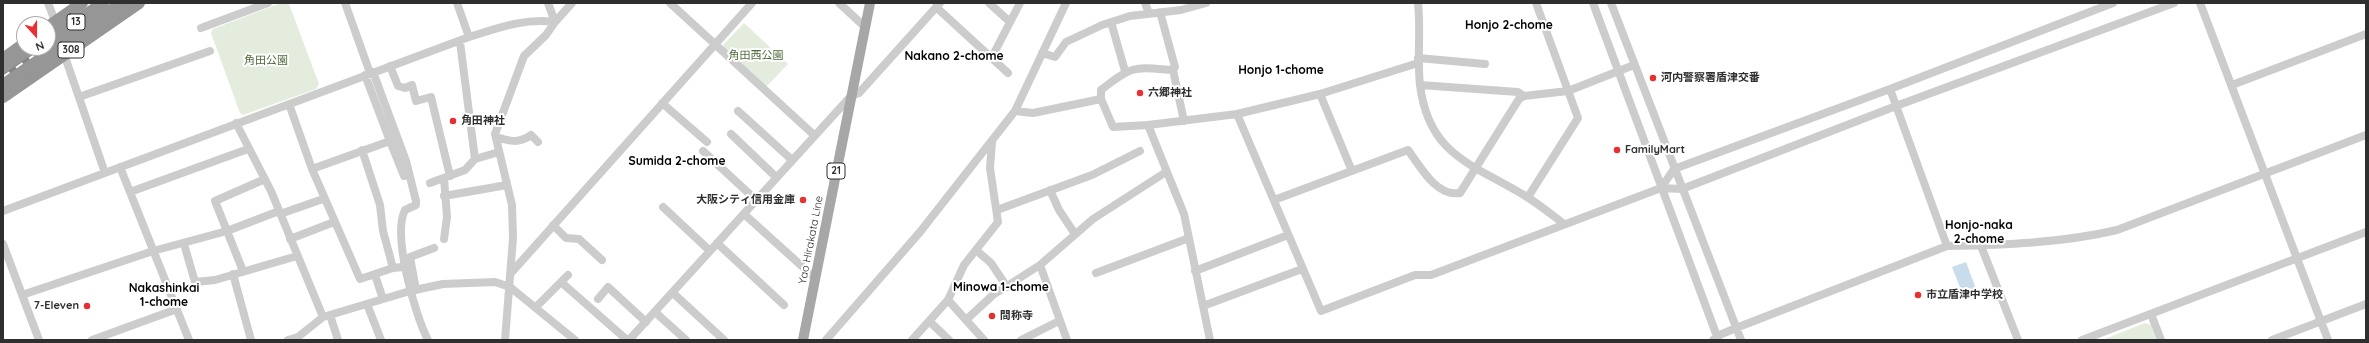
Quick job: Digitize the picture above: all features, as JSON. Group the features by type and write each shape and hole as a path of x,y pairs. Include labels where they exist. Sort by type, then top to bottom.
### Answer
{"highway":[{"path":"56,22 82,3"},
{"name":"13","path":"56,35 103,3"},
{"name":"13","path":"3,85 122,3"},
{"name":"308","path":"3,96 139,3"},
{"path":"3,59 16,50"},
{"path":"3,72 26,56"}],"main road":[{"name":"Yao Hirakata Line","path":"803,340 870,3"}],"street":[{"path":"48,3 50,16"},
{"path":"201,28 268,3"},
{"path":"345,3 370,74 390,140 404,176"},
{"path":"457,3 469,37"},
{"path":"548,3 554,22"},
{"path":"506,340 510,287 512,205 498,152 496,137 524,56 546,35 554,22 572,3"},
{"path":"670,3 716,43 814,135"},
{"path":"510,273 752,3"},
{"path":"839,3 865,27"},
{"path":"989,3 1010,22"},
{"path":"992,57 1020,3"},
{"path":"826,340 920,232 992,142 1014,111 1066,3"},
{"path":"1145,3 1149,14"},
{"path":"1042,53 1055,57 1066,42 1078,35 1111,22 1206,3"},
{"path":"1418,3 1418,60 1420,85 1422,100 1434,132 1446,147 1475,168 1528,197 1564,224"},
{"path":"1528,197 1578,118 1536,3"},
{"path":"1593,3 1716,339 1736,328 1947,246 1981,246 2089,236 2117,230 2366,135"},
{"path":"1611,3 1740,340"},
{"path":"1662,188 1674,169 1890,89 2113,3"},
{"path":"1237,114 1321,311 1415,275 1431,275 1662,188 1682,189 1896,106 2174,3"},
{"path":"2200,3 2232,85 2263,174 2328,340"},
{"path":"561,282 630,339 814,135 851,96 859,93 938,5 1008,73"},
{"path":"1160,12 1175,67 1173,70 1184,121"},
{"path":"3,211 390,66 460,42 469,37 518,22 534,20 554,22"},
{"path":"1111,22 1125,71"},
{"path":"2232,85 2366,34"},
{"path":"56,35 105,173"},
{"path":"460,42 475,159"},
{"path":"79,97 210,51"},
{"path":"1173,70 1140,68 1125,71 1101,90 1101,99 1113,127 1148,125 1237,114 1320,94 1418,60 1485,64"},
{"path":"1274,200 1408,150 1433,183 1453,194 1460,193 1520,99 1524,96 1568,91 1618,70 1634,65"},
{"path":"390,66 398,86 405,88 412,86 416,101 431,97 447,177 444,196 447,217 444,239"},
{"path":"370,74 406,162 416,201 416,204 405,210 400,228 413,290 428,340"},
{"path":"1420,85 1518,92 1524,96"},
{"path":"1890,89 1947,246"},
{"path":"1320,94 1352,170"},
{"path":"1014,111 1033,113 1101,99"},
{"path":"662,103 707,142"},
{"path":"288,104 324,199 349,251 360,280 394,268 409,266"},
{"path":"738,111 792,160"},
{"path":"236,124 265,179 297,256 338,340"},
{"path":"1148,125 1184,214 1210,340"},
{"path":"731,134 776,177"},
{"path":"496,137 511,142 524,140 530,135 538,142"},
{"path":"312,169 390,140"},
{"path":"912,340 948,300 964,265 998,222 990,168 992,142"},
{"path":"130,192 248,149"},
{"path":"362,150 380,205 383,231 394,268"},
{"path":"703,151 756,200"},
{"path":"997,210 1092,175 1140,151"},
{"path":"430,183 465,170 475,159 498,152"},
{"path":"120,167 189,340"},
{"path":"967,319 993,295 1040,265 1093,219 1166,172"},
{"path":"243,271 215,200 265,179"},
{"path":"444,196 507,185"},
{"path":"1050,190 1059,210 1076,234"},
{"path":"22,295 153,251 184,244 227,231 324,199"},
{"path":"663,207 710,251"},
{"path":"744,214 816,278"},
{"path":"290,238 334,222"},
{"path":"553,225 566,238 579,239 602,260"},
{"path":"2082,340 2366,232"},
{"path":"1195,271 1288,236"},
{"path":"1096,273 1188,238"},
{"path":"717,243 784,305"},
{"path":"184,244 196,282 215,280 297,256"},
{"path":"1981,246 2018,340"},
{"path":"409,266 410,257 434,248"},
{"path":"4,249 39,340"},
{"path":"976,250 991,263 1007,287"},
{"path":"1040,265 1067,340"},
{"path":"1203,306 1302,269"},
{"path":"233,274 251,340"},
{"path":"375,275 383,299"},
{"path":"536,307 568,275"},
{"path":"288,340 299,339 327,316 413,290 443,284 495,282 510,287 575,340"},
{"path":"598,299 608,287 646,322"},
{"path":"673,293 724,340"},
{"path":"948,300 967,319 984,340"},
{"path":"367,304 381,340"},
{"path":"2272,340 2366,304"},
{"path":"92,340 177,309"},
{"path":"655,312 686,340"},
{"path":"2151,314 2161,340"},
{"path":"929,320 949,340"},
{"path":"1021,340 1059,321"}],"green space":[{"name":"角田公園","path":"281,3 289,4 319,84 316,89 243,115 240,113 211,33 213,29"},
{"name":"角田西公園","path":"744,23 788,64 766,87 724,48 723,45"},
{"path":"2145,323 2151,325 2156,340 2102,340"}],"water":[{"path":"1966,262 1976,289 1963,295 1952,267"}],"railway":[{"path":"3,84 121,3"},
{"path":"56,40 106,6"},
{"path":"3,77 33,56"}],"place":[{"name":"河内警察署盾津交番","path":"1653,78"},
{"name":"六郷神社","path":"1140,93"},
{"name":"角田神社","path":"453,121"},
{"name":"FamilyMart","path":"1617,150"},
{"name":"大阪シティ信用金庫","path":"803,200"},
{"name":"市立盾津中学校","path":"1918,295"},
{"name":"7-Eleven","path":"87,306"},
{"name":"間称寺","path":"992,316"}],"district":[{"name":"Honjo 2-chome","path":"1509,25"},
{"name":"Nakano 2-chome","path":"954,56"},
{"name":"Honjo 1-chome","path":"1281,70"},
{"name":"Sumida 2-chome","path":"677,161"},
{"name":"Honjo-naka 2-chome","path":"1979,232"},
{"name":"Minowa 1-chome","path":"1001,287"},
{"name":"Nakashinkai 1-chome","path":"164,295"}]}
